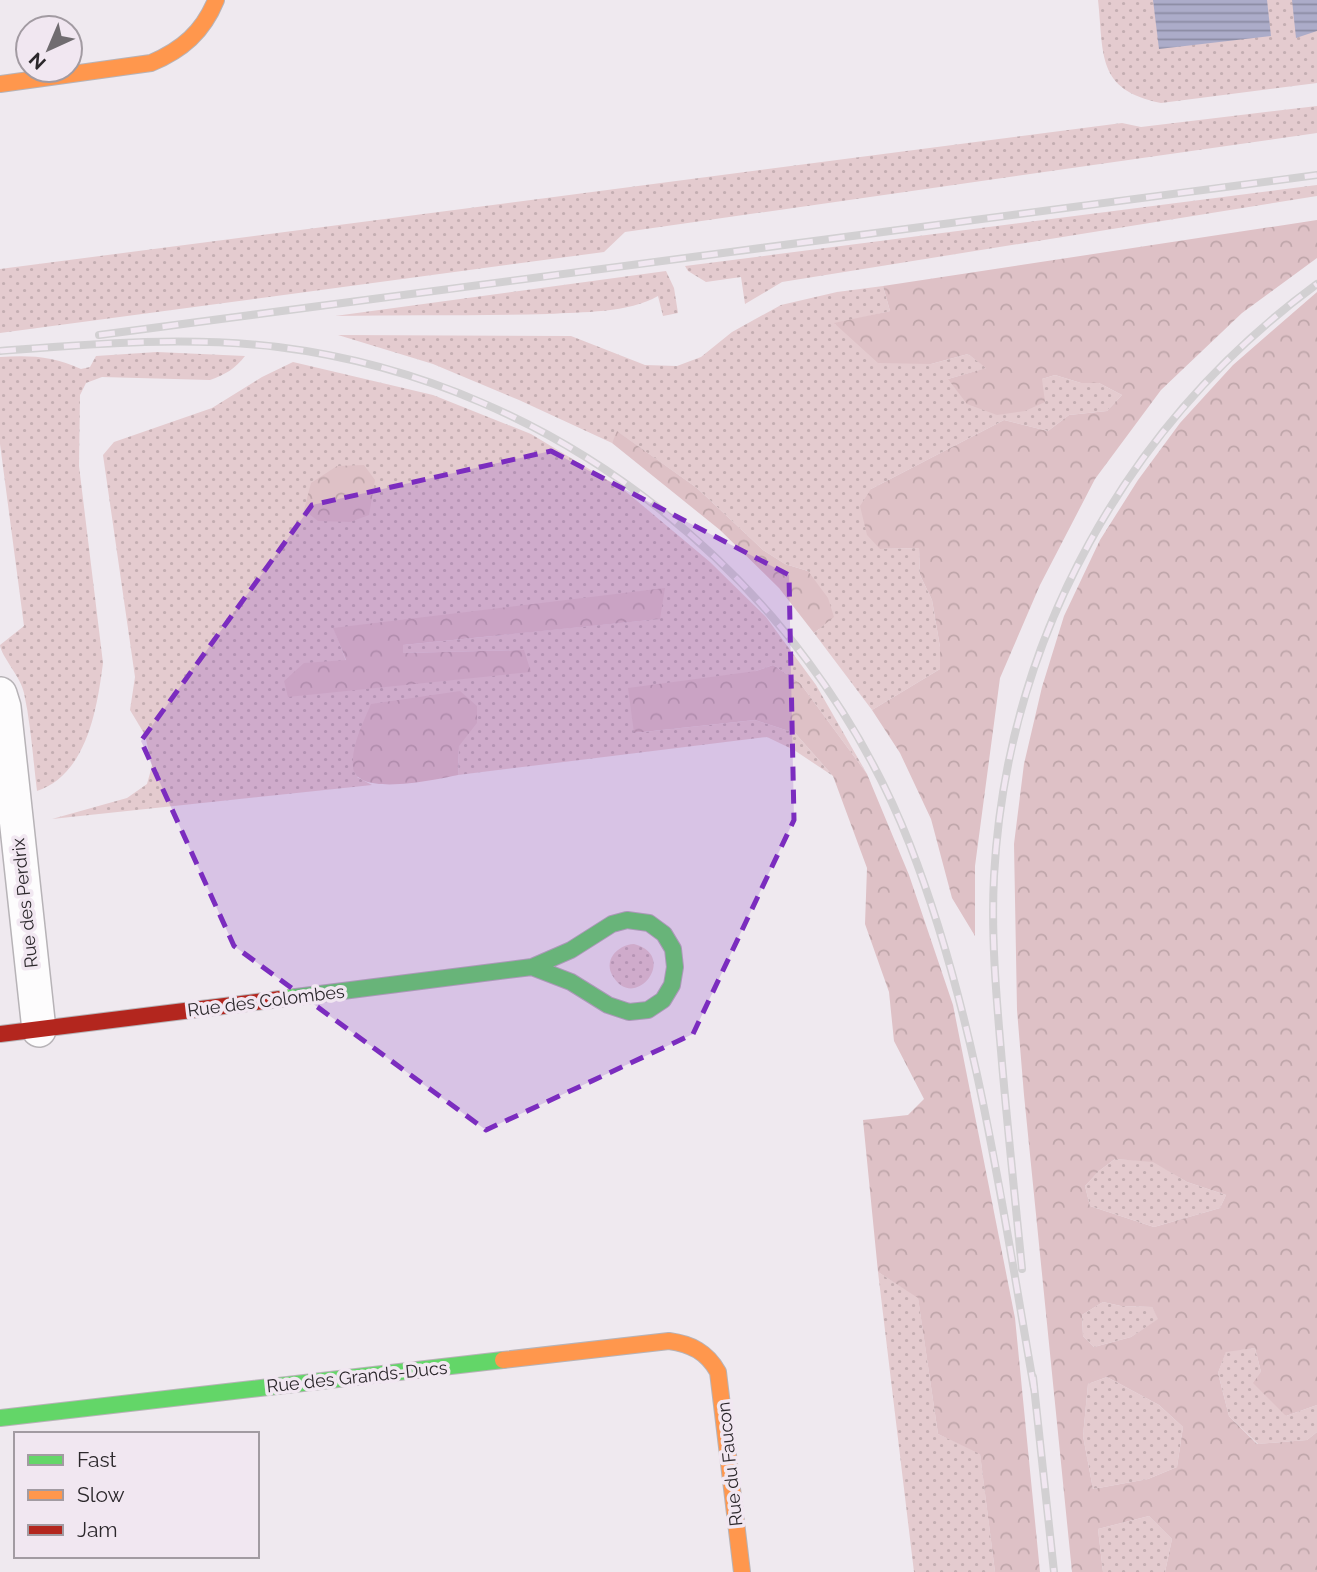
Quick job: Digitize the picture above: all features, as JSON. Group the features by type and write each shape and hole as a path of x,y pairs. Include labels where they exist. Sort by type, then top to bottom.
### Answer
{"street":[{"path":"0,84 151,63 173,54 194,36 210,18 216,0"},
{"name":"Rue des Perdrix","path":"0,694 39,1030"},
{"name":"Rue des Colombes","path":"0,1034 532,967 569,951 609,924 623,920 637,920 663,933 672,944 676,958 676,974 670,989 660,1002 645,1010 630,1012 614,1007 577,986 532,967"},
{"name":"Rue des Grands-Ducs","path":"0,1418 669,1341 696,1347 710,1358"},
{"name":"Rue du Faucon","path":"710,1358 721,1381 742,1572"}],"highlighted area":[{"path":"551,451 789,575 794,820 693,1034 486,1130 234,946 141,741 312,505"}],"shaded area":[{"path":"1098,0 1317,0 1317,83 1161,103 1140,97 1114,79 1107,67 1103,53"},
{"path":"1317,106 1317,133 625,232 604,252 0,333 0,269 1122,123 1141,127"},
{"path":"1317,185 1317,196 782,282 745,304 741,277 706,282 688,271 685,266"},
{"path":"666,271 674,288 678,313 663,316 658,296 633,306 590,312 335,316"},
{"path":"883,286 890,311 835,324 931,364 968,354 987,368 948,379 1042,379 1055,375 1081,383 1099,383 1122,395 1107,411 1069,415 1048,431 1004,420 871,489 880,549 919,548 920,575 932,600 940,647 940,669 872,710 814,633 819,629 808,571 785,564 763,550 697,488 618,432 612,443 433,364 338,335 571,336 645,365 677,366 701,357 732,332 781,305 837,292"},
{"path":"157,352 245,356 230,371 210,380 102,377 86,383 80,395 79,466 103,663 93,719 78,755 68,770 54,783 37,791 24,693 0,645 24,626 0,444 0,357 41,357 81,369 90,367 96,356"},
{"path":"293,362 433,395 531,434 624,490 710,562 766,617 816,685 867,774 800,683 773,665 634,733 755,720 795,733 833,776 794,750 767,737 458,775 459,746 357,777 372,785 52,819 127,798 147,784 152,766 145,735 130,710 135,677 103,455 114,442 212,408 262,377","holes":["659,619 403,645 403,653 524,650 346,661 334,629"]},
{"path":"634,944 647,950 653,959 653,969 642,985 623,987 611,972 611,960 622,947"},
{"path":"1115,1159 1153,1161 1187,1182 1226,1195 1220,1208 1154,1227 1090,1206 1085,1186"},
{"path":"878,1272 918,1297 938,1434 980,1453 995,1572 914,1572"},
{"path":"1103,1302 1121,1306 1152,1307 1159,1319 1131,1337 1094,1347 1083,1336 1082,1315"},
{"path":"1255,1348 1261,1372 1286,1416 1317,1405 1317,1432 1307,1440 1258,1444 1229,1416 1218,1373 1226,1351"},
{"path":"1107,1377 1159,1405 1183,1427 1177,1467 1148,1479 1093,1489 1083,1436 1088,1384"},
{"path":"1149,1516 1172,1539 1165,1572 1103,1572 1098,1529"}],"green space":[{"path":"1317,220 1317,258 1242,313 1161,390 1095,479 1040,585 1000,678 975,866 975,936 952,898 931,819 900,753 872,710 940,669 940,647 932,600 920,575 919,548 880,549 867,535 860,506 871,489 1004,420 1048,431 1069,415 1107,411 1122,395 1099,383 1081,383 1055,375 1042,379 1045,402 1025,411 997,415 967,404 948,379 986,368 968,354 931,364 878,363 834,323 890,311 883,286"},
{"path":"1317,292 1317,1405 1286,1416 1253,1383 1261,1372 1255,1348 1226,1352 1218,1373 1229,1416 1257,1444 1307,1440 1317,1432 1317,1572 1165,1572 1172,1539 1149,1516 1098,1529 1103,1572 1072,1572 1017,1010 1014,844 1024,764 1042,687 1064,616 1100,540 1138,480 1180,423 1233,365","holes":["1115,1159 1153,1162 1187,1182 1226,1195 1220,1208 1154,1227 1090,1206 1085,1186","1103,1302 1121,1306 1152,1307 1158,1319 1131,1337 1094,1347 1083,1336 1082,1315","1107,1377 1159,1405 1183,1427 1177,1467 1148,1479 1093,1489 1083,1436 1088,1384"]},
{"path":"617,431 697,488 763,550 785,564 808,571 828,598 834,617 814,633 779,588 720,530 612,443"},
{"path":"364,465 375,480 369,515 350,522 318,521 304,510 311,483 337,466"},
{"path":"665,588 660,619 403,645 403,653 524,650 531,672 288,697 284,681 304,663 346,660 333,628"},
{"path":"773,665 800,683 867,774 909,875 953,1005 1015,1318 1040,1572 995,1572 980,1454 938,1434 918,1298 878,1272 863,1120 908,1115 924,1099 894,1041 889,992 865,924 867,868 833,776 795,733 755,720 634,733 628,688 756,671"},
{"path":"460,691 477,706 477,723 459,746 458,775 399,784 368,782 358,776 353,767 354,751 371,704"}],"water":[{"path":"1153,0 1267,0 1271,36 1159,49"},
{"path":"1292,0 1317,0 1317,31 1296,38"}],"railway":[{"path":"99,335 1317,175"},
{"path":"1022,1269 999,1029 993,920 994,876 1004,789 1023,704 1052,622 1089,544 1134,471 1188,402 1249,340 1317,284"},
{"path":"0,351 139,342 209,342 278,347 382,368 482,403 575,451 662,510 739,581 808,661 865,750 910,845 953,977 970,1045 998,1182 1034,1388"},
{"path":"1033,1377 1054,1572"}],"traffic: fast":[{"path":"280,999 532,967 571,950 612,924 627,920 649,923 664,934 673,949 675,967 672,985 663,1000 648,1010 629,1012 608,1005 571,982 532,967"},
{"path":"0,1418 503,1360"}],"traffic: slow":[{"path":"0,84 151,63 190,39 205,22 216,0"},
{"path":"503,1360 669,1341 684,1344 703,1354 718,1372 742,1572"}],"traffic: jam":[{"path":"0,1034 280,999"}]}
